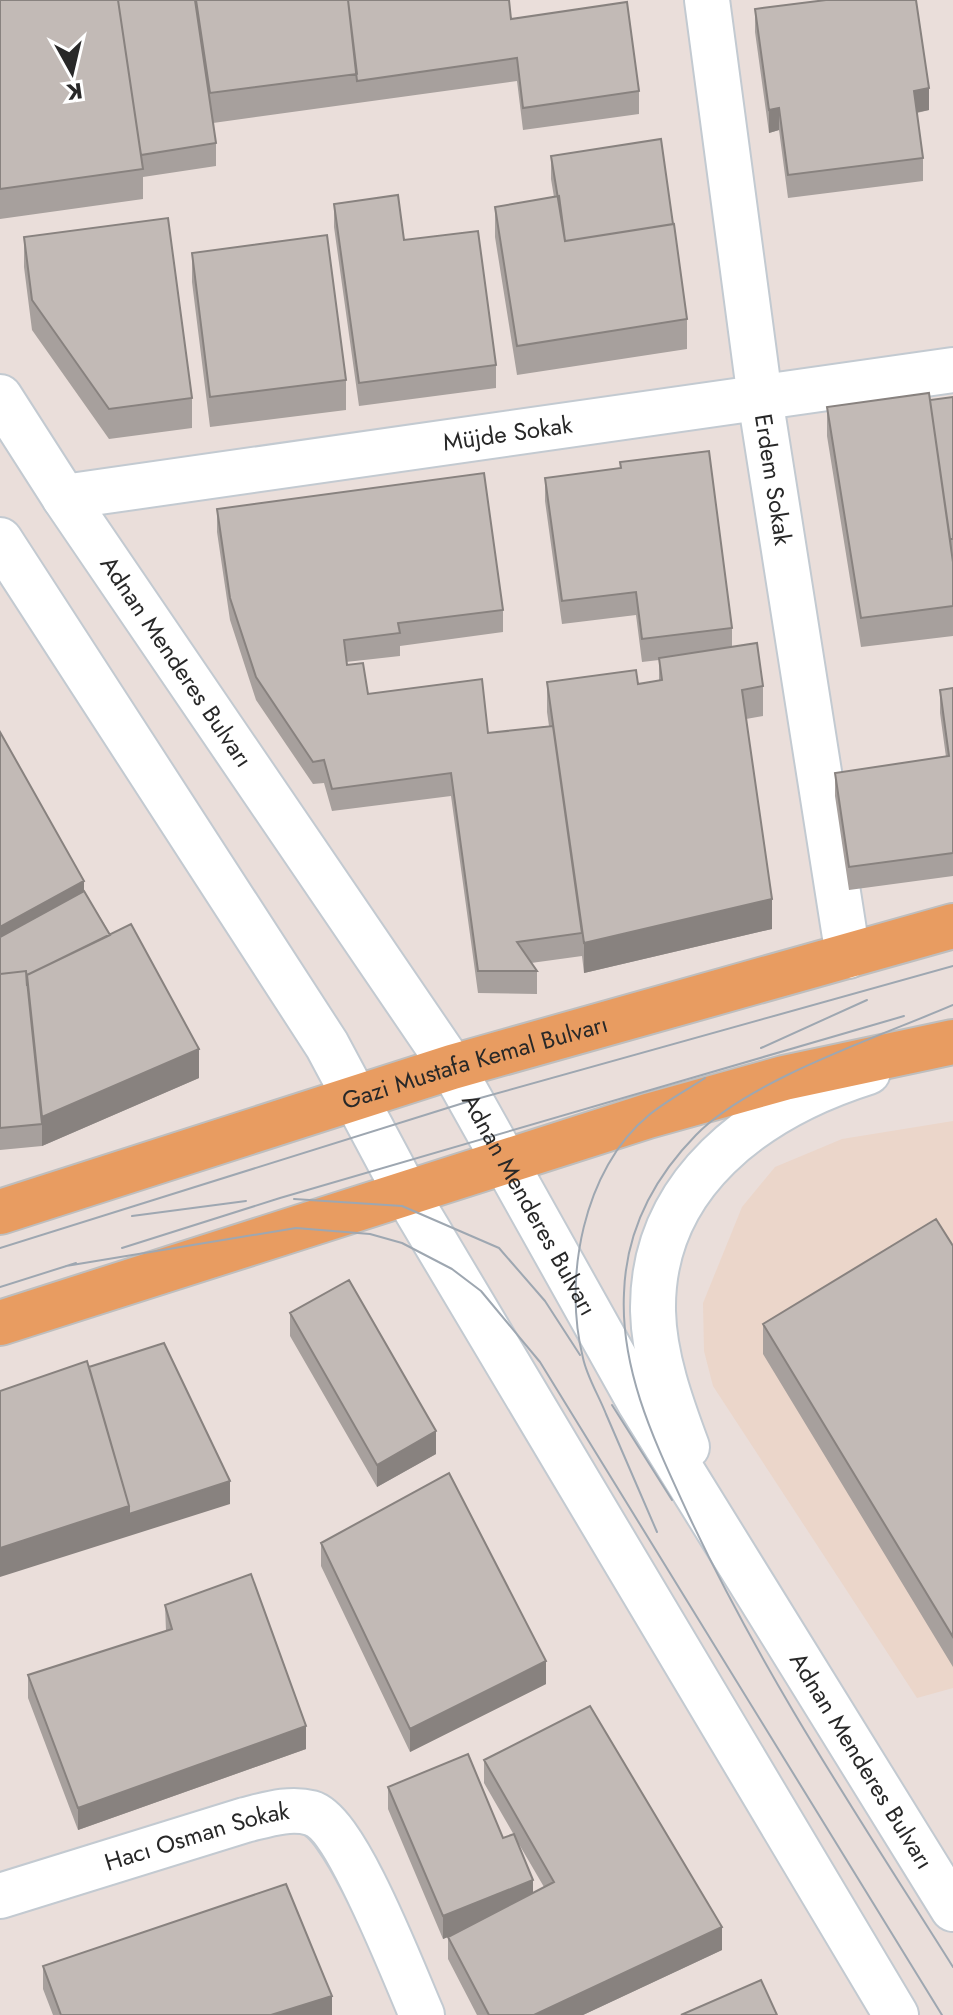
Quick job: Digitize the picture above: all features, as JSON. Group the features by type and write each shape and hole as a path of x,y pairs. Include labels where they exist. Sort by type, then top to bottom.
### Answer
{"main road":[{"name":"Erdem Sokak","path":"707,0 760,398 848,956"},
{"name":"Müjde Sokak","path":"64,497 953,370"},
{"name":"Adnan Menderes Bulvarı","path":"0,397 64,497 452,1067 640,1403 953,1909"},
{"path":"0,540 356,1097 406,1193 896,2015"},
{"name":"Gazi Mustafa Kemal Bulvarı","path":"0,1212 452,1067 953,926"},
{"path":"0,1323 505,1160 784,1078 953,1043"},
{"path":"732,1552 678,1424 655,1334 656,1271 668,1229 699,1176 724,1147 759,1124 845,1079 953,1043"},
{"name":"Hacı Osman Sokak","path":"0,1896 245,1820 285,1811 313,1813 333,1829 353,1862 422,2015"}],"shaded area":[{"path":"953,1121 953,1688 917,1698 713,1386 704,1351 703,1303 742,1207 775,1167 842,1139"}],"building":[{"path":"0,0 118,0 143,169 0,189"},
{"path":"118,0 195,0 216,143 141,155"},
{"path":"196,0 348,0 357,74 210,93"},
{"path":"348,0 509,0 511,19 627,2 639,91 523,108 517,58 357,81"},
{"path":"826,0 916,0 929,88 914,91 923,158 788,175 779,108 769,110 755,9"},
{"path":"661,139 673,224 565,241 551,156"},
{"path":"398,195 404,240 478,231 496,365 359,383 334,204"},
{"path":"559,196 565,241 674,224 687,319 517,346 495,207"},
{"path":"168,218 192,398 109,409 32,300 24,237"},
{"path":"327,235 346,380 210,397 192,253"},
{"path":"929,393 953,562 953,606 861,618 827,407"},
{"path":"953,397 953,539 950,539 930,400"},
{"path":"709,451 732,628 642,639 636,592 562,601 545,478 621,468 620,462"},
{"path":"484,473 503,610 398,623 400,633 344,640 347,665 363,663 368,694 482,679 488,733 553,726 582,933 517,942 537,971 478,971 451,773 332,789 324,760 313,762 256,677 230,598 217,509"},
{"path":"757,643 763,686 742,690 772,899 584,943 547,682 636,670 638,684 662,680 659,658"},
{"path":"953,688 953,853 849,867 835,773 949,756 940,690"},
{"path":"0,732 84,881 0,927"},
{"path":"84,891 110,935 27,975 27,986 26,971 0,974 0,937"},
{"path":"131,924 199,1049 42,1117 27,975"},
{"path":"26,971 42,1124 0,1128 0,974"},
{"path":"936,1219 953,1246 953,1637 763,1324"},
{"path":"349,1280 436,1431 377,1465 290,1313"},
{"path":"164,1343 230,1481 129,1514 89,1367"},
{"path":"87,1361 129,1506 0,1548 0,1391"},
{"path":"449,1473 546,1661 410,1729 321,1543"},
{"path":"251,1574 306,1726 78,1808 28,1675 172,1629 165,1605"},
{"path":"590,1706 722,1927 534,2015 489,2015 448,1937 554,1882 484,1760"},
{"path":"468,1754 503,1838 514,1834 533,1880 443,1916 388,1787"},
{"path":"286,1884 332,1996 271,2015 61,2015 43,1966"},
{"path":"761,1980 777,2015 681,2015"}],"tram line":[{"path":"0,1248 473,1100 953,966"},
{"path":"761,1048 867,1000"},
{"path":"953,1005 782,1078 719,1115 696,1135 667,1170 645,1207 630,1248 624,1293 624,1323 634,1380 653,1436 689,1516 781,1690 953,1967"},
{"path":"122,1248 280,1198 904,1016"},
{"path":"657,1532 585,1365 577,1327 578,1261 594,1195 608,1165 626,1138 649,1115 705,1078"},
{"path":"294,1199 402,1206 499,1248 545,1301 580,1355"},
{"path":"132,1216 246,1201"},
{"path":"66,1266 296,1228 370,1234 402,1243 452,1269 481,1291 540,1362 942,2015"},
{"path":"0,1287 76,1263"},
{"path":"612,1405 672,1500"}]}
